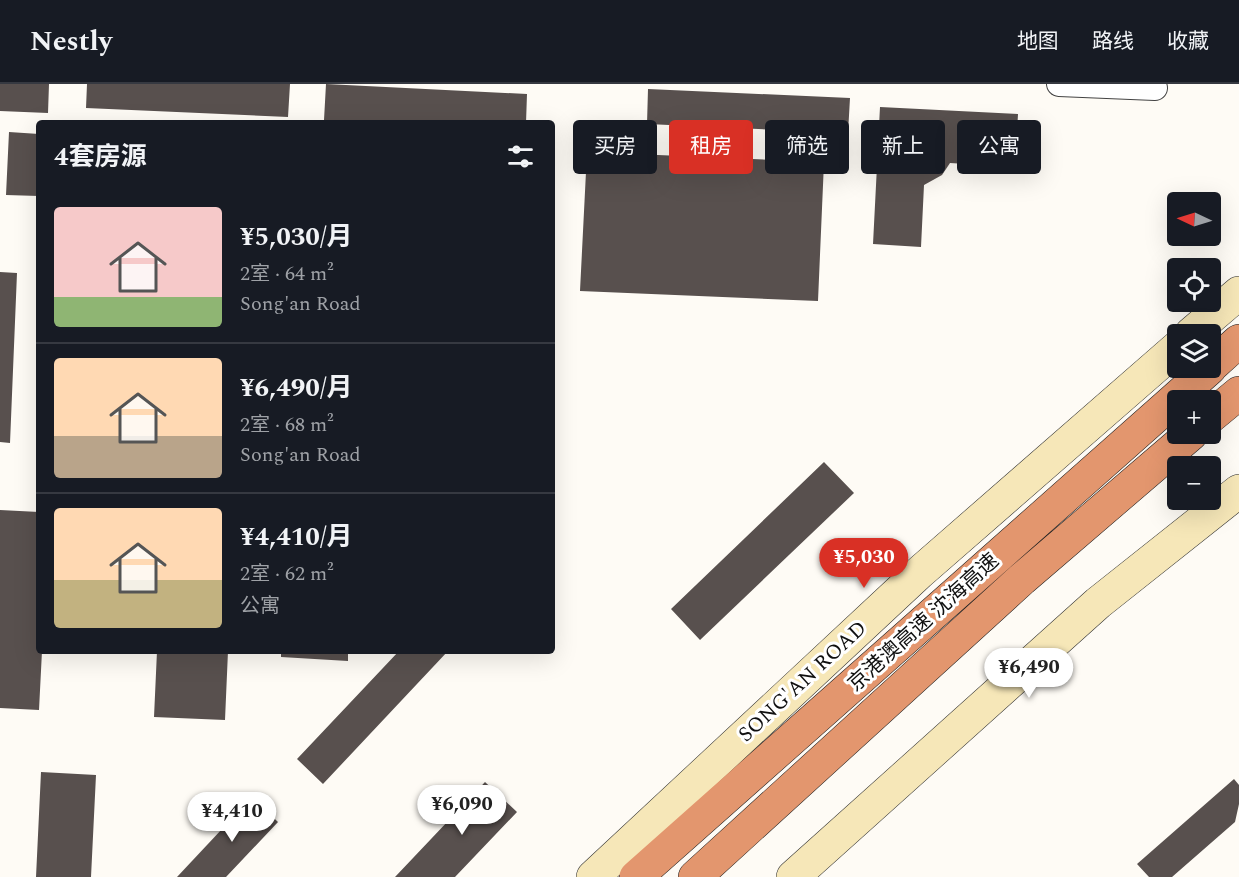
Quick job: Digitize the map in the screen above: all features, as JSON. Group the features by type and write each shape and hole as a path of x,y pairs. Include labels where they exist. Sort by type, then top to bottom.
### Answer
{"highway":[{"name":"京港澳高速 沈海高速","path":"1221,357 1239,341"},
{"name":"京港澳高速 沈海高速","path":"636,877 1198,378"},
{"path":"1221,408 1239,393"},
{"name":"京港澳高速 沈海高速","path":"694,877 1022,579 1179,444"}],"main road":[{"path":"1203,324 1239,293"},
{"name":"SONG'AN ROAD","path":"593,877 919,573 1167,356"},
{"path":"793,877 1098,603 1239,491"}],"street":[{"path":"1059,84 1155,88"}],"building":[{"path":"0,84 49,84 48,113 0,111"},
{"path":"87,84 290,84 288,117 86,108"},
{"path":"326,84 527,94 526,120 324,120"},
{"path":"648,89 850,98 849,120 765,120 765,129 753,129 753,120 669,120 669,125 657,124 657,120 647,120"},
{"path":"880,107 1018,114 1018,120 957,120 957,163 950,163 945,170 945,120 879,120"},
{"path":"9,132 36,134 36,196 6,195"},
{"path":"657,155 669,155 669,174 753,174 753,159 765,160 765,174 823,174 818,301 580,291 586,174 657,174"},
{"path":"877,174 943,174 924,185 921,247 873,244"},
{"path":"0,272 17,273 10,443 0,442"},
{"path":"824,462 854,493 700,640 671,609"},
{"path":"0,510 36,512 36,654 42,654 39,710 0,708"},
{"path":"157,654 228,654 225,720 154,717"},
{"path":"281,654 348,654 348,661 281,657"},
{"path":"396,654 445,654 323,784 297,759"},
{"path":"41,772 96,775 91,877 36,877"},
{"path":"1234,779 1239,785 1239,804 1235,822 1172,877 1149,877 1137,864"},
{"path":"485,782 517,812 455,877 395,877"},
{"path":"252,797 278,822 226,877 177,877"}]}
